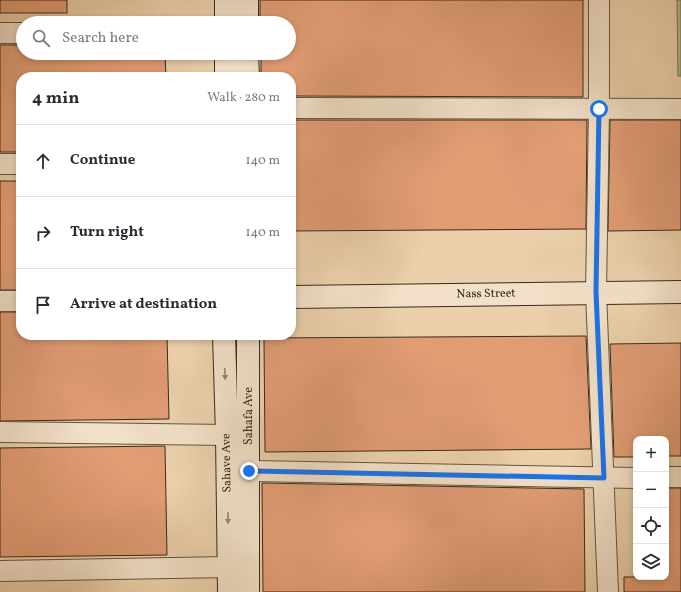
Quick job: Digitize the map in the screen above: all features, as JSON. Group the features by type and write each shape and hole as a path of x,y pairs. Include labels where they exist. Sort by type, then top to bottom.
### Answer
{"main road":[{"path":"226,0 226,16"},
{"path":"247,0 247,16"},
{"path":"226,60 226,72"},
{"path":"248,60 248,72"},
{"name":"Nass Street","path":"296,297 681,292"},
{"name":"Sahave Ave","path":"224,340 229,592"},
{"name":"Sahafa Ave","path":"248,340 248,592"}],"street":[{"path":"599,0 596,292 608,592"},
{"path":"0,33 16,33"},
{"path":"296,108 681,109"},
{"path":"0,164 16,164"},
{"path":"0,301 16,301"},
{"path":"0,432 227,435"},
{"path":"249,471 633,478"},
{"path":"669,477 681,477"},
{"path":"0,571 229,567"}],"green space":[{"path":"677,0 681,0 681,76 678,76"}],"building":[{"path":"0,0 67,0 67,13 0,13"},
{"path":"260,0 583,0 583,97 296,96 296,72 261,72 261,60 296,60 296,16 260,16"},
{"path":"0,45 16,45 16,60 165,60 166,72 16,72 16,152 0,152"},
{"path":"296,120 587,120 586,229 296,231"},
{"path":"610,120 681,120 681,230 608,231"},
{"path":"0,181 16,181 16,290 0,290"},
{"path":"0,312 16,312 16,340 167,340 169,419 0,421"},
{"path":"586,336 591,449 265,452 264,340 296,340 296,338"},
{"path":"681,343 681,456 669,456 669,436 633,436 633,457 614,457 610,344"},
{"path":"165,446 167,555 0,557 0,448"},
{"path":"262,483 584,489 585,592 263,592"},
{"path":"669,488 681,488 681,592 624,592 624,577 633,577 633,580 669,580"}],"route":[{"path":"249,471 604,478 596,292 599,109"}]}
